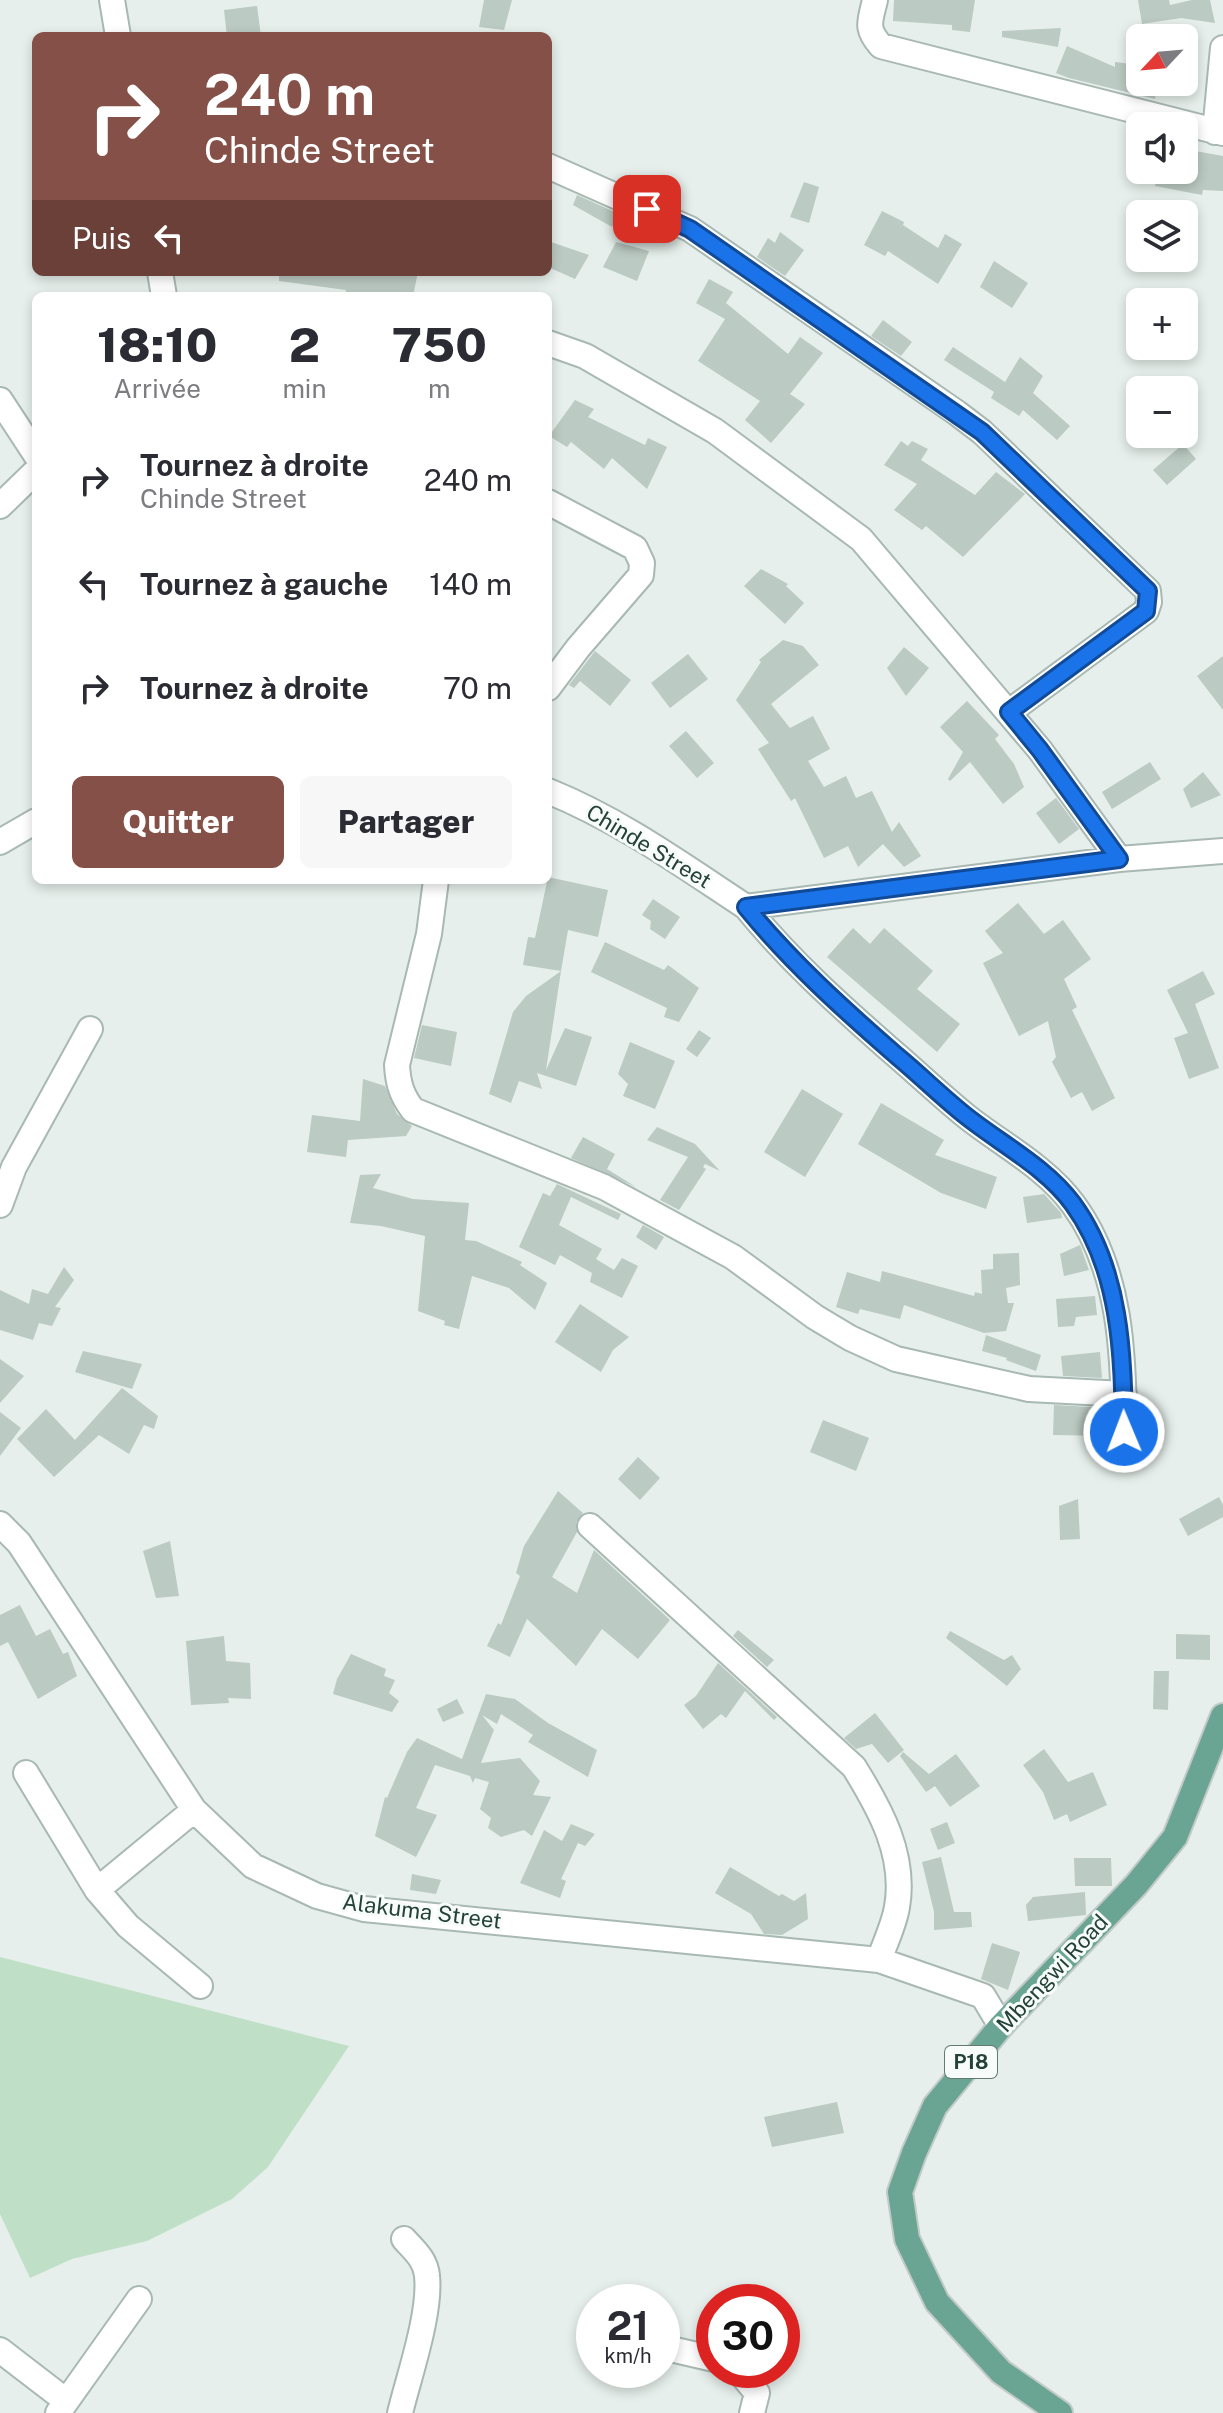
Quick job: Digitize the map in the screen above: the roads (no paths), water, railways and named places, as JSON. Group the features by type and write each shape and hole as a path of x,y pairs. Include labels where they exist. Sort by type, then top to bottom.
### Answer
{"main road":[{"name":"Mbengwi Road","path":"1060,2413 1001,2372 937,2302 907,2239 900,2192 935,2106 1001,2026 1136,1885 1175,1837 1223,1716"}],"street":[{"path":"112,0 117,32"},
{"path":"875,0 869,27 881,46 1219,132 1223,48"},
{"path":"552,168 690,229 957,413 982,432 1148,591 1146,611 1009,712"},
{"path":"552,344 585,356 715,431 861,539 1040,750 1119,859"},
{"path":"0,400 32,449"},
{"path":"0,506 32,475"},
{"path":"552,504 635,548 642,563 641,575 552,683"},
{"name":"Chinde Street","path":"552,793 589,808 632,832 746,907 779,947 816,984 965,1115 1050,1178 1073,1204 1093,1238 1110,1288 1121,1329 1124,1432"},
{"path":"0,842 32,823"},
{"path":"746,907 1119,859 1223,851"},
{"path":"435,884 429,934 397,1065 398,1083 404,1099 413,1110 426,1118 604,1187 733,1257 815,1317 850,1338 896,1359 1029,1389 1124,1394"},
{"path":"0,1205 14,1167 90,1029"},
{"name":"Alakuma Street","path":"0,1524 19,1543 194,1810 253,1866 317,1896 364,1909 879,1960 983,1996 1001,2026"},
{"path":"590,1526 854,1767 880,1809 896,1855 897,1907 879,1960"},
{"path":"26,1773 97,1890 128,1926 200,1986"},
{"path":"97,1890 194,1810"},
{"path":"400,2413 424,2312 427,2277 420,2256 404,2239"},
{"path":"0,2350 62,2406 139,2299"},
{"path":"752,2413 757,2393 753,2388"}]}
